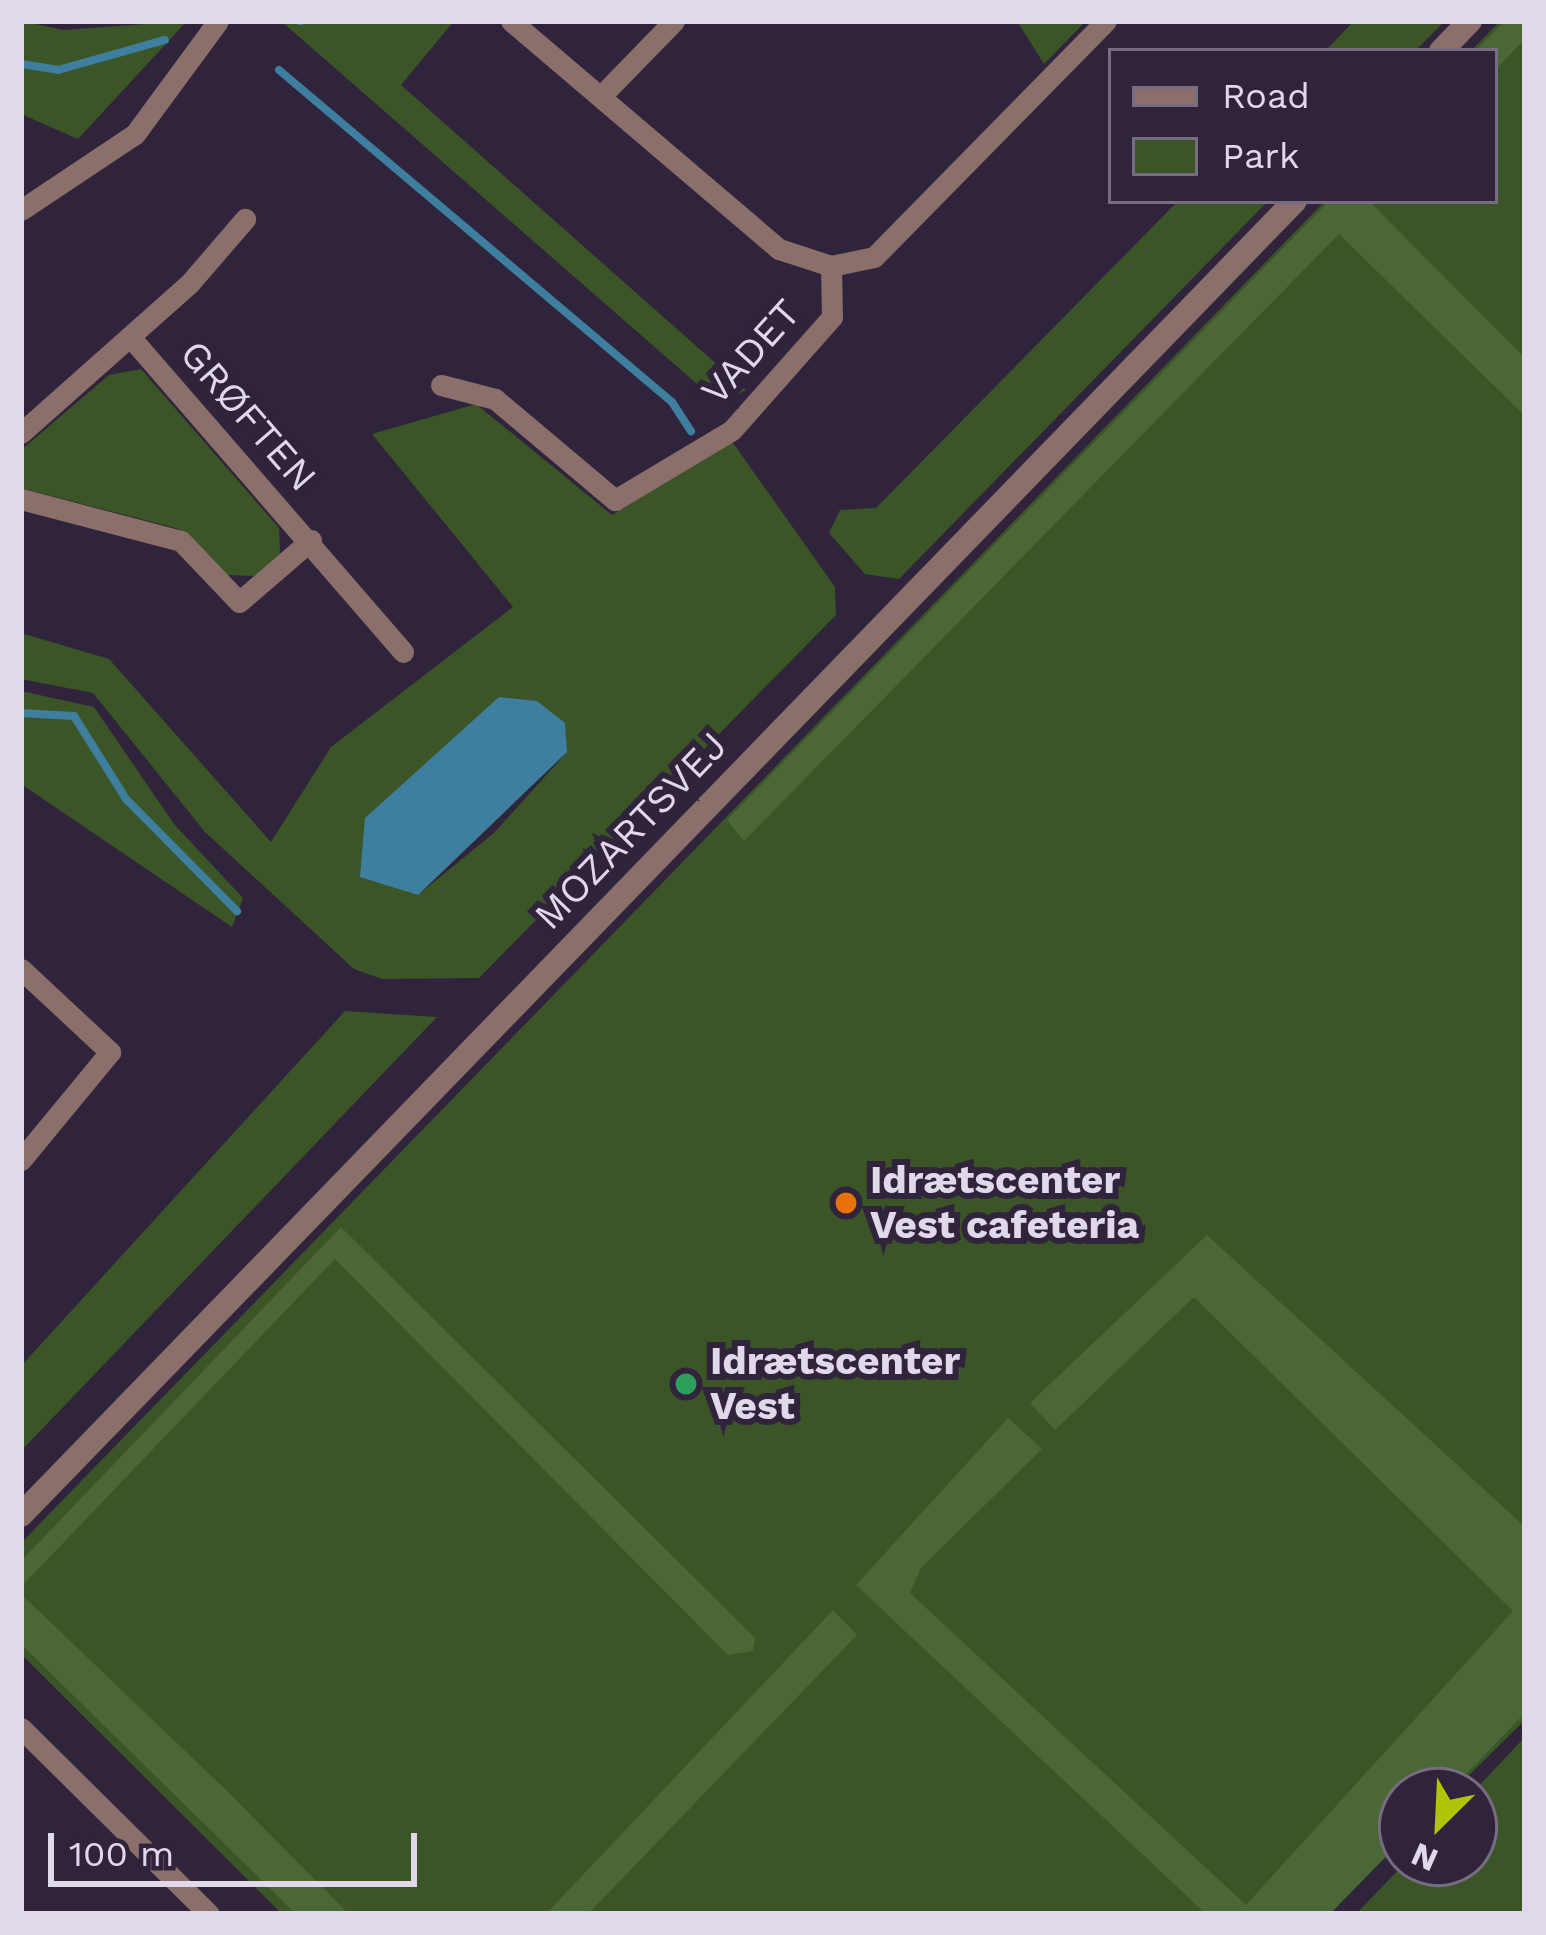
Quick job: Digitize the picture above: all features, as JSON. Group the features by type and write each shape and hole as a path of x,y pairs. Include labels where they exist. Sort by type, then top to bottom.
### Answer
{"street":[{"path":"21,210 135,134 218,21"},
{"name":"VADET","path":"511,21 603,94 779,249 831,266 874,257 1106,21"},
{"path":"603,94 674,21"},
{"path":"1444,48 1470,21"},
{"name":"MOZARTSVEJ","path":"21,1515 1292,204"},
{"name":"GRØFTEN","path":"21,433 132,338 245,219"},
{"name":"VADET","path":"441,385 495,398 615,500 732,430 832,317 831,266"},
{"name":"GRØFTEN","path":"132,338 403,652"},
{"name":"GRØFTEN","path":"21,499 181,541 239,602 311,540"},
{"path":"21,968 110,1052 21,1160"},
{"path":"21,1728 209,1914"}],"green space":[{"path":"21,21 64,30 187,21 78,139 21,114"},
{"path":"281,21 454,21 401,85 746,390 720,404"},
{"path":"1017,21 1086,21 1044,64"},
{"path":"1354,21 1445,21 1418,48 1328,48"},
{"name":"Idrætscenter Vest","path":"1500,21 1525,21 1525,1720 1477,1767 1378,1767 1378,1865 1328,1914 282,1914 21,1654 21,1543 1322,204 1498,204 1498,48 1474,48"},
{"path":"1505,21 1525,21 1525,39 1498,67 1498,48 1478,48"},
{"path":"1175,204 1265,204 899,579 865,574 829,533 840,510 876,508"},
{"path":"1326,204 1372,204 1525,358 1525,416 1339,234 744,841 727,820"},
{"path":"141,369 279,528 280,553 259,576 226,575 179,529 21,488 21,450 109,375"},
{"path":"476,404 612,515 731,440 835,587 836,615 479,978 382,979 354,969 205,832 93,693 21,679 21,633 109,659 271,842 331,747 513,607 372,434","holes":["567,752 495,832 418,895"]},
{"path":"21,691 94,707 174,824 243,898 232,927 21,784"},
{"path":"345,1011 437,1017 21,1451 21,1366"},
{"path":"341,1227 755,1638 753,1651 728,1655 335,1259 21,1587 21,1561"},
{"path":"1207,1235 1525,1527 1525,1713 1473,1767 1378,1767 1378,1865 1330,1914 1206,1914 856,1585 1008,1418 1042,1449 921,1568 910,1593 1246,1905 1513,1611 1194,1297 1055,1430 1030,1403"},
{"path":"21,1594 349,1914 296,1914 21,1644"},
{"path":"833,1610 857,1635 588,1914 546,1914"},
{"path":"1525,1737 1525,1914 1356,1914 1382,1887 1498,1887 1497,1767"}],"water":[{"path":"499,697 537,701 565,723 567,752 418,895 360,877 365,818"}],"waterway":[{"path":"21,64 58,70 165,40"},
{"path":"279,70 672,402 691,431"},
{"path":"21,713 74,716 126,799 237,911"}],"place":[{"name":"Idrætscenter Vest cafeteria","path":"846,1203"},
{"name":"Idrætscenter Vest","path":"686,1384"}]}
